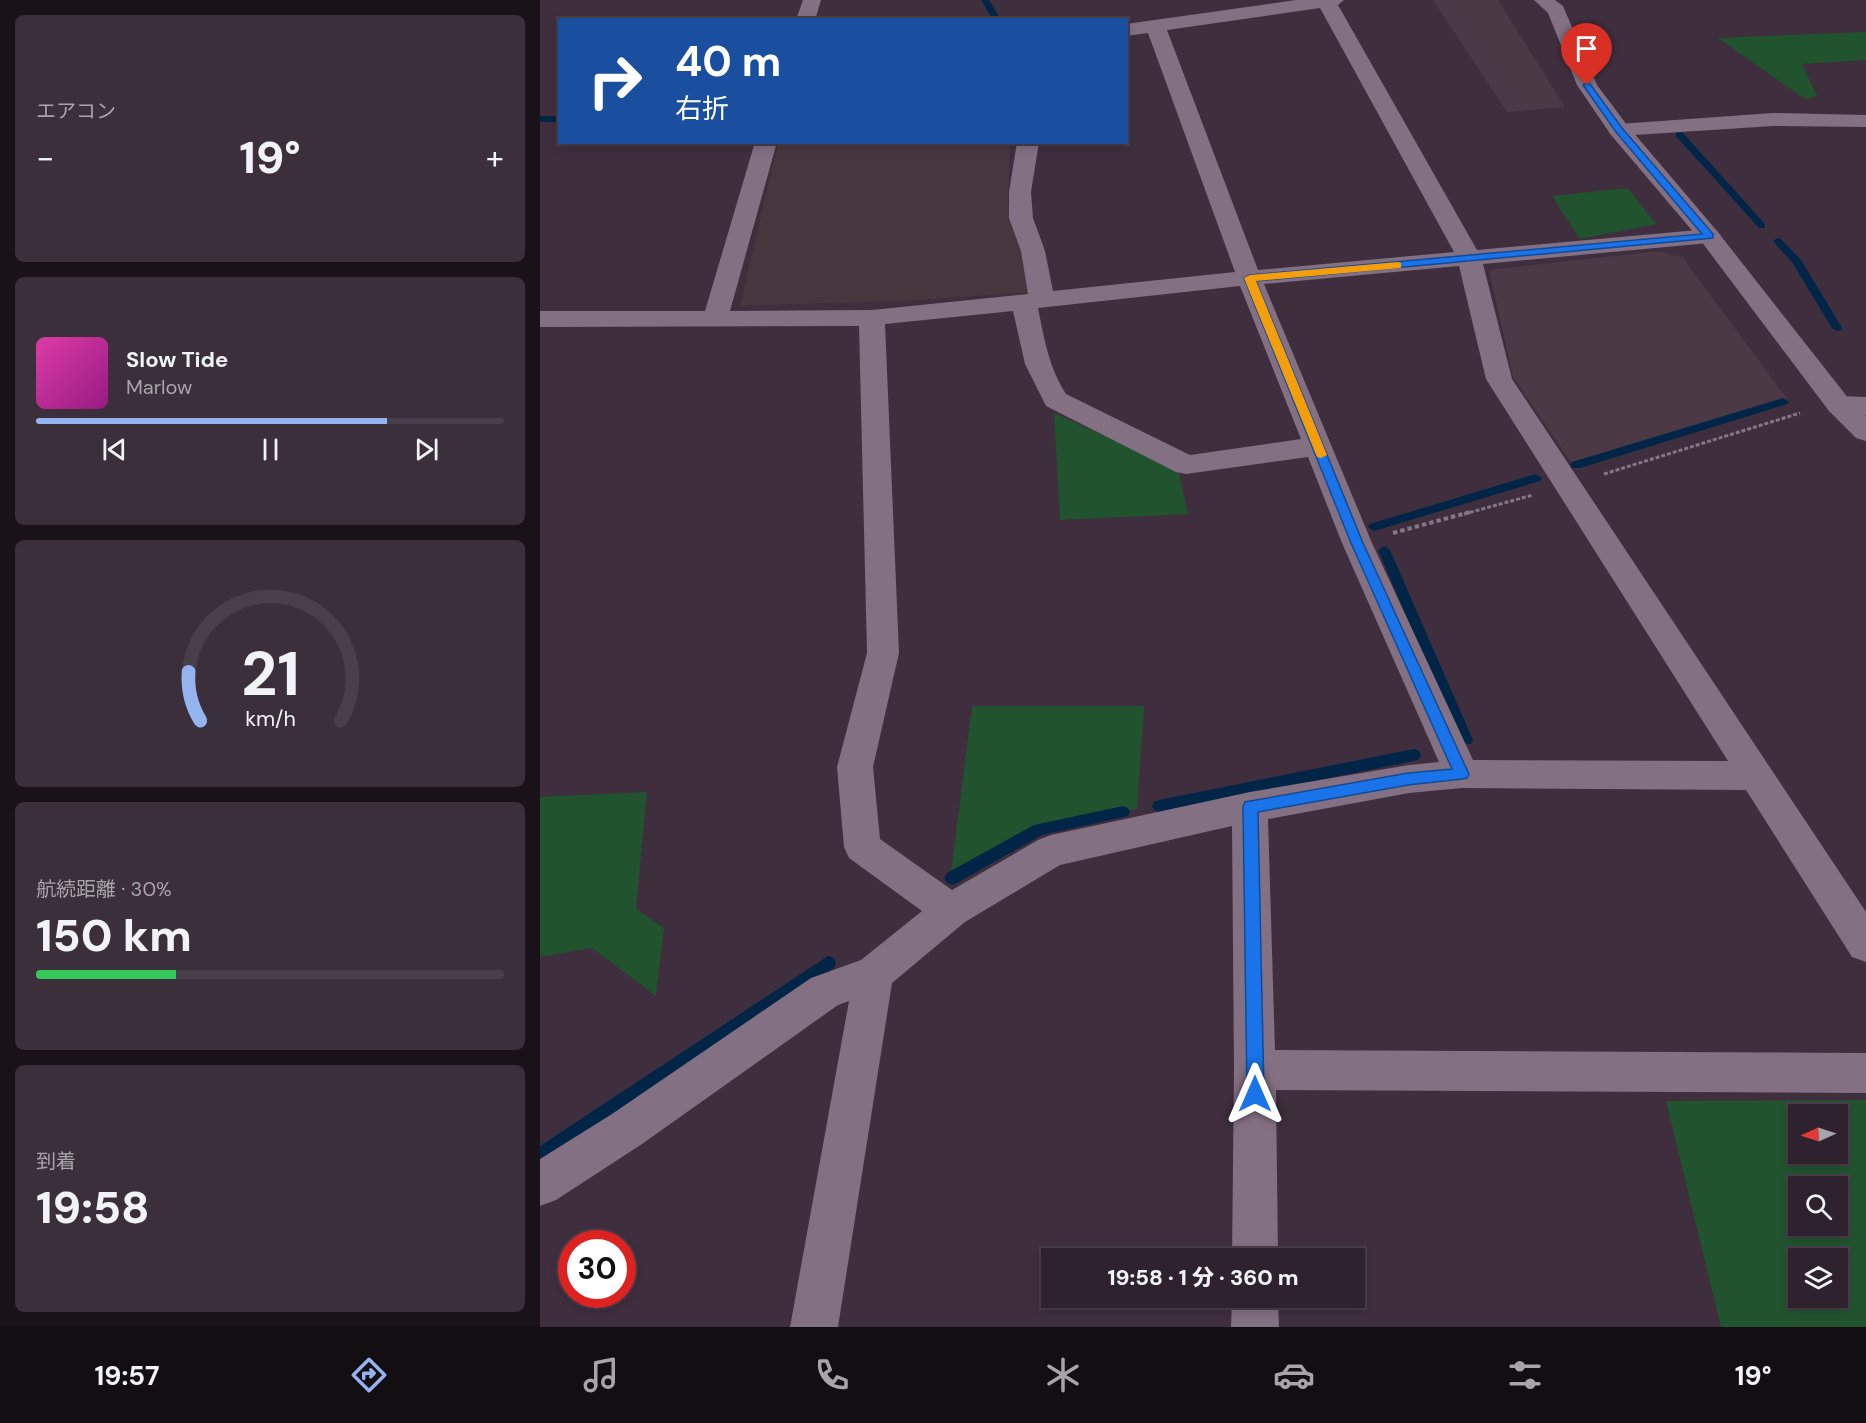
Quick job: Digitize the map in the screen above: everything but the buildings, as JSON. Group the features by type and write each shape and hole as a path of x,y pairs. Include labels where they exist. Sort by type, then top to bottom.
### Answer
{"street":[{"path":"806,18 812,0"},
{"path":"1128,30 1331,1 1470,259 1499,379 1866,945"},
{"path":"1554,3 1587,85 1619,130 1709,236 1839,405 1866,432"},
{"path":"1155,26 1250,278 1357,543 1462,774"},
{"path":"1619,130 1723,122 1822,118 1866,121"},
{"path":"715,319 765,144"},
{"path":"1028,144 1020,192 1021,218 1034,251 1033,301 1036,362 1043,381 1056,400 1186,465 1318,446"},
{"path":"540,319 872,318 1250,278 1709,236"},
{"path":"872,318 883,653 855,767 862,847 951,910"},
{"path":"1839,405 1866,406"},
{"path":"540,1184 627,1129 825,991 873,974 951,910 1051,851 1250,807 1408,779 1462,774 1755,776"},
{"path":"1250,807 1256,1248"},
{"path":"814,1327 873,974"},
{"path":"1255,1070 1866,1073"},
{"path":"1256,1308 1256,1327"}],"shaded area":[{"path":"1433,0 1498,0 1565,107 1507,112"},
{"path":"778,144 1010,144 1008,202 1034,292 904,301 740,306"},
{"path":"1659,251 1683,258 1787,399 1573,465 1513,377 1489,270"}],"green space":[{"path":"1866,32 1866,60 1802,64 1817,96 1805,99 1718,38"},
{"path":"1628,188 1656,224 1580,239 1552,196"},
{"path":"1054,413 1178,469 1188,514 1060,520"},
{"path":"972,706 1144,706 1137,809 1035,827 951,873"},
{"path":"647,792 636,909 664,928 656,996 592,948 540,957 540,797"},
{"path":"1866,1100 1866,1327 1721,1327 1666,1101"}],"waterway":[{"path":"985,0 996,18"},
{"path":"540,119 558,119"},
{"path":"1679,134 1762,226"},
{"path":"1778,241 1796,260 1837,328"},
{"path":"1576,465 1783,402"},
{"path":"1374,527 1536,478"},
{"path":"1384,550 1466,740"},
{"path":"1159,806 1414,755"},
{"path":"952,878 1039,829 1123,812"},
{"path":"540,1157 828,963"}],"slow traffic":[{"path":"1321,455 1250,278 1398,265"}],"route":[{"path":"1255,1094 1250,807 1408,779 1462,774 1357,543 1250,278 1709,236 1619,130 1587,85"}]}
